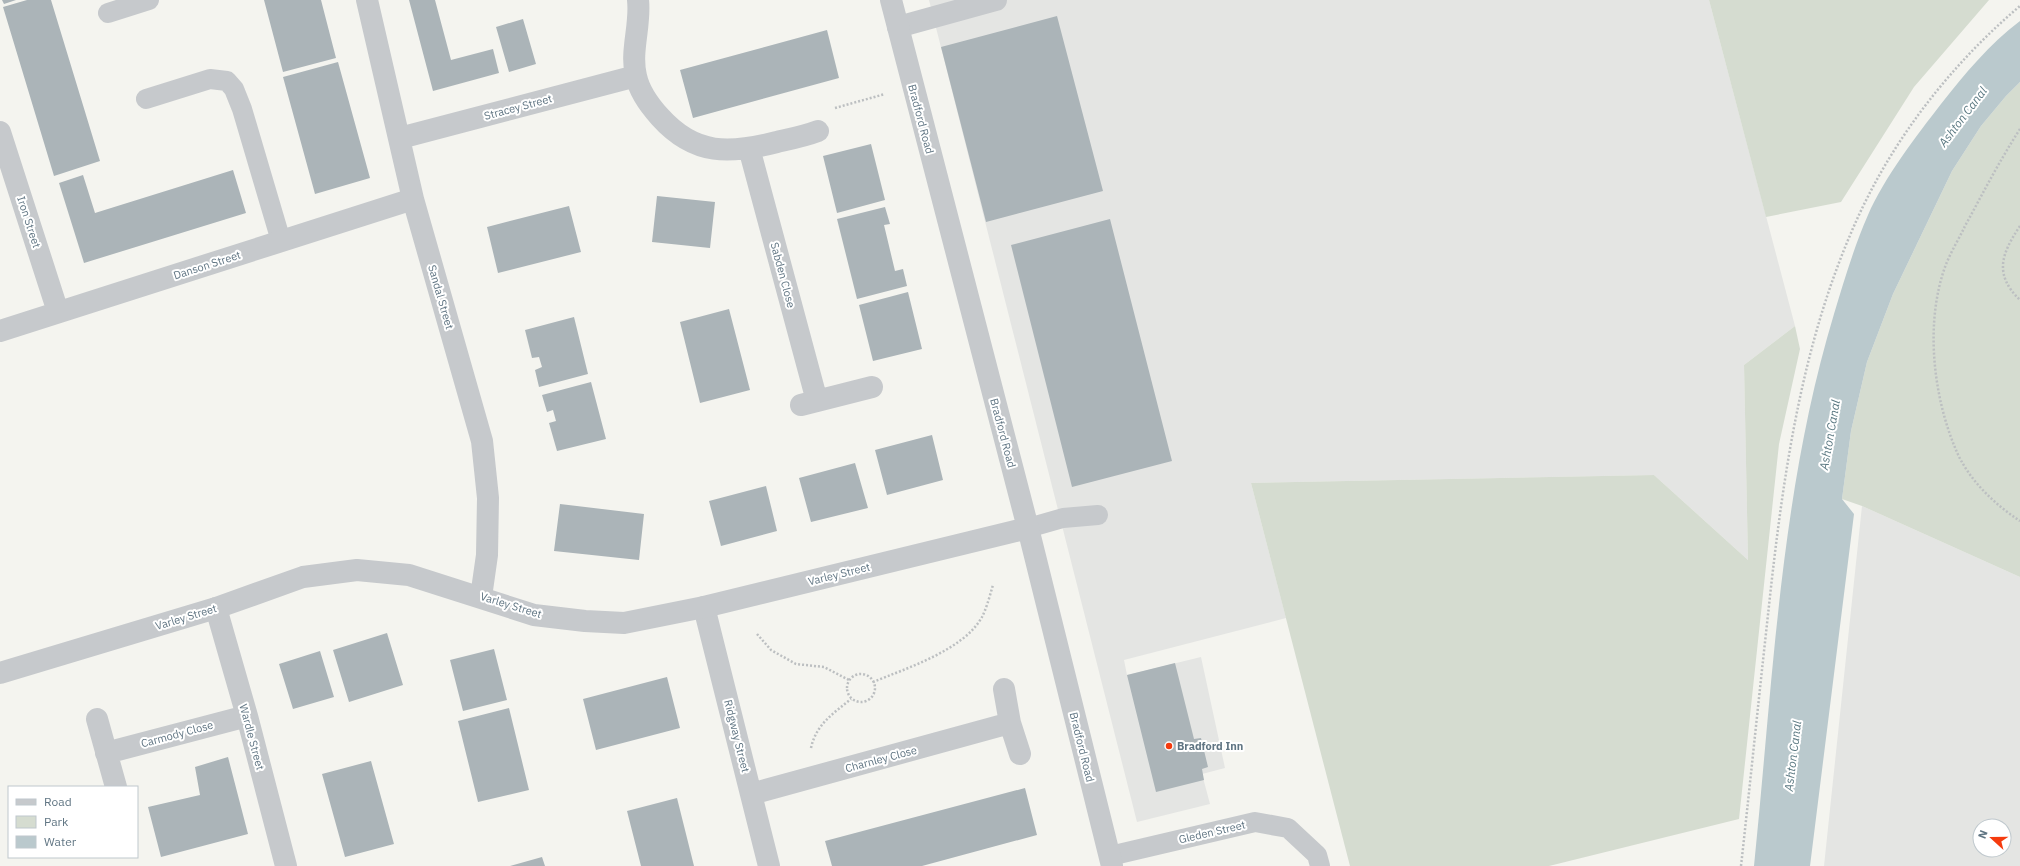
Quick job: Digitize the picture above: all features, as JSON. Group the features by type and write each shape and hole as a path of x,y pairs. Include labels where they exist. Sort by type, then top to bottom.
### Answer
{"street":[{"name":"Sandal Street","path":"367,0 413,199 482,441 488,498 487,555 481,597"},
{"path":"638,0 639,25 634,63 636,76 653,110 667,125 681,136 694,143 712,149 729,151 749,148 818,131"},
{"name":"Bradford Road","path":"891,0 912,87 1028,528 1111,861"},
{"path":"898,27 996,0"},
{"name":"Stracey Street","path":"400,138 636,76"},
{"name":"Iron Street","path":"0,132 58,312"},
{"name":"Sabden Close","path":"749,148 809,403 872,387"},
{"name":"Danson Street","path":"0,331 413,199"},
{"name":"Varley Street","path":"0,673 216,608 303,577 357,570 409,575 534,615 593,622 624,623 704,607 1028,528"},
{"name":"Ridgway Street","path":"704,607 769,866"},
{"name":"Wardle Street","path":"216,608 247,716 286,866"},
{"path":"1004,688 1010,723 1020,754"},
{"name":"Carmody Close","path":"106,753 247,716"},
{"path":"97,719 116,786"},
{"name":"Charnley Close","path":"752,794 1010,723"}],"lane":[{"path":"108,13 149,0"},
{"path":"146,99 210,79 227,81 234,89 242,109 281,241"},
{"path":"1028,528 1063,518 1098,515"},
{"name":"Gleden Street","path":"1111,861 1255,822 1288,828 1317,855 1320,866"}],"path":[{"path":"1741,866 1775,543 1790,440 1819,323 1831,283 1852,231 1882,172 1918,114 1970,52 2020,6"},
{"path":"818,131 836,106 912,87"},
{"path":"2020,129 1997,163 1945,267 1934,310 1933,353 1945,416 1956,451 1990,499 2020,521"},
{"path":"2020,226 2004,252 2002,270 2004,280 2020,300"},
{"path":"873,682 920,662 958,643 982,617 993,585"},
{"path":"757,634 772,650 796,664 824,667 849,680"},
{"path":"854,675 867,675 873,682 874,692 870,698 858,702 851,699 847,687 849,680 854,675"},
{"path":"808,751 811,748 813,737 822,724 851,699"}],"shaded area":[{"path":"929,0 1709,0 1795,326 1744,365 1748,560 1654,475 1251,483 1286,618 1124,660 1127,675 1201,657 1225,768 1202,774 1210,804 1137,822"},
{"path":"1862,506 2020,577 2020,866 1824,866"}],"green space":[{"path":"1709,0 1989,0 1914,87 1841,202 1766,217"},
{"path":"2020,82 2020,577 1862,506 1842,499 1851,431 1867,362 1893,294 1952,171 1981,126"},
{"path":"1795,326 1800,349 1779,444 1739,819 1549,866 1350,866 1251,483 1654,475 1748,560 1744,365"}],"water":[{"name":"Ashton Canal","path":"2020,21 2020,82 1981,126 1952,171 1893,294 1867,362 1851,431 1842,499 1854,514 1810,866 1754,866 1773,657 1790,519 1801,450 1816,382 1845,277 1868,215 1883,186 1902,157 1941,104 1968,71 1998,39"}],"building":[{"path":"2,0 16,0 4,4"},
{"path":"27,0 51,0 100,161 54,176 3,7"},
{"path":"264,0 321,0 336,58 283,72"},
{"path":"409,0 435,0 451,60 493,49 499,73 433,91"},
{"path":"1057,16 1103,191 986,222 941,47"},
{"path":"523,19 536,64 509,72 496,27"},
{"path":"827,30 839,78 693,118 680,70"},
{"path":"338,62 370,178 315,194 283,77"},
{"path":"871,144 885,200 837,213 823,156"},
{"path":"233,170 246,213 84,263 59,183 83,175 95,213"},
{"path":"657,196 715,202 710,248 652,242"},
{"path":"569,206 581,252 498,273 487,227"},
{"path":"885,207 890,224 884,225 895,271 903,269 907,286 857,299 837,219"},
{"path":"1110,219 1172,461 1072,487 1011,245"},
{"path":"908,292 922,349 873,361 859,305"},
{"path":"729,309 750,390 700,403 680,322"},
{"path":"574,317 588,374 539,387 535,370 542,367 539,357 532,358 525,330"},
{"path":"591,382 606,439 557,451 549,423 556,421 553,410 547,412 542,395"},
{"path":"932,435 943,480 887,495 875,450"},
{"path":"855,463 868,508 811,522 799,478"},
{"path":"766,486 777,531 721,546 709,501"},
{"path":"560,504 644,514 639,560 554,551"},
{"path":"387,633 403,685 349,702 333,650"},
{"path":"494,649 507,700 463,711 450,660"},
{"path":"320,651 334,697 293,709 279,664"},
{"path":"1175,663 1194,739 1201,738 1208,767 1202,769 1204,780 1156,792 1127,675"},
{"path":"667,677 680,728 596,750 583,699"},
{"path":"509,708 529,790 478,802 458,721"},
{"path":"228,757 248,834 161,857 148,807 200,795 195,767"},
{"path":"371,761 394,844 345,857 322,774"},
{"path":"1025,788 1037,835 922,866 832,866 825,841"},
{"path":"677,798 694,866 641,866 627,811"},
{"path":"542,857 545,866 510,866"}],"place":[{"name":"Bradford Inn","path":"1169,746"}]}
